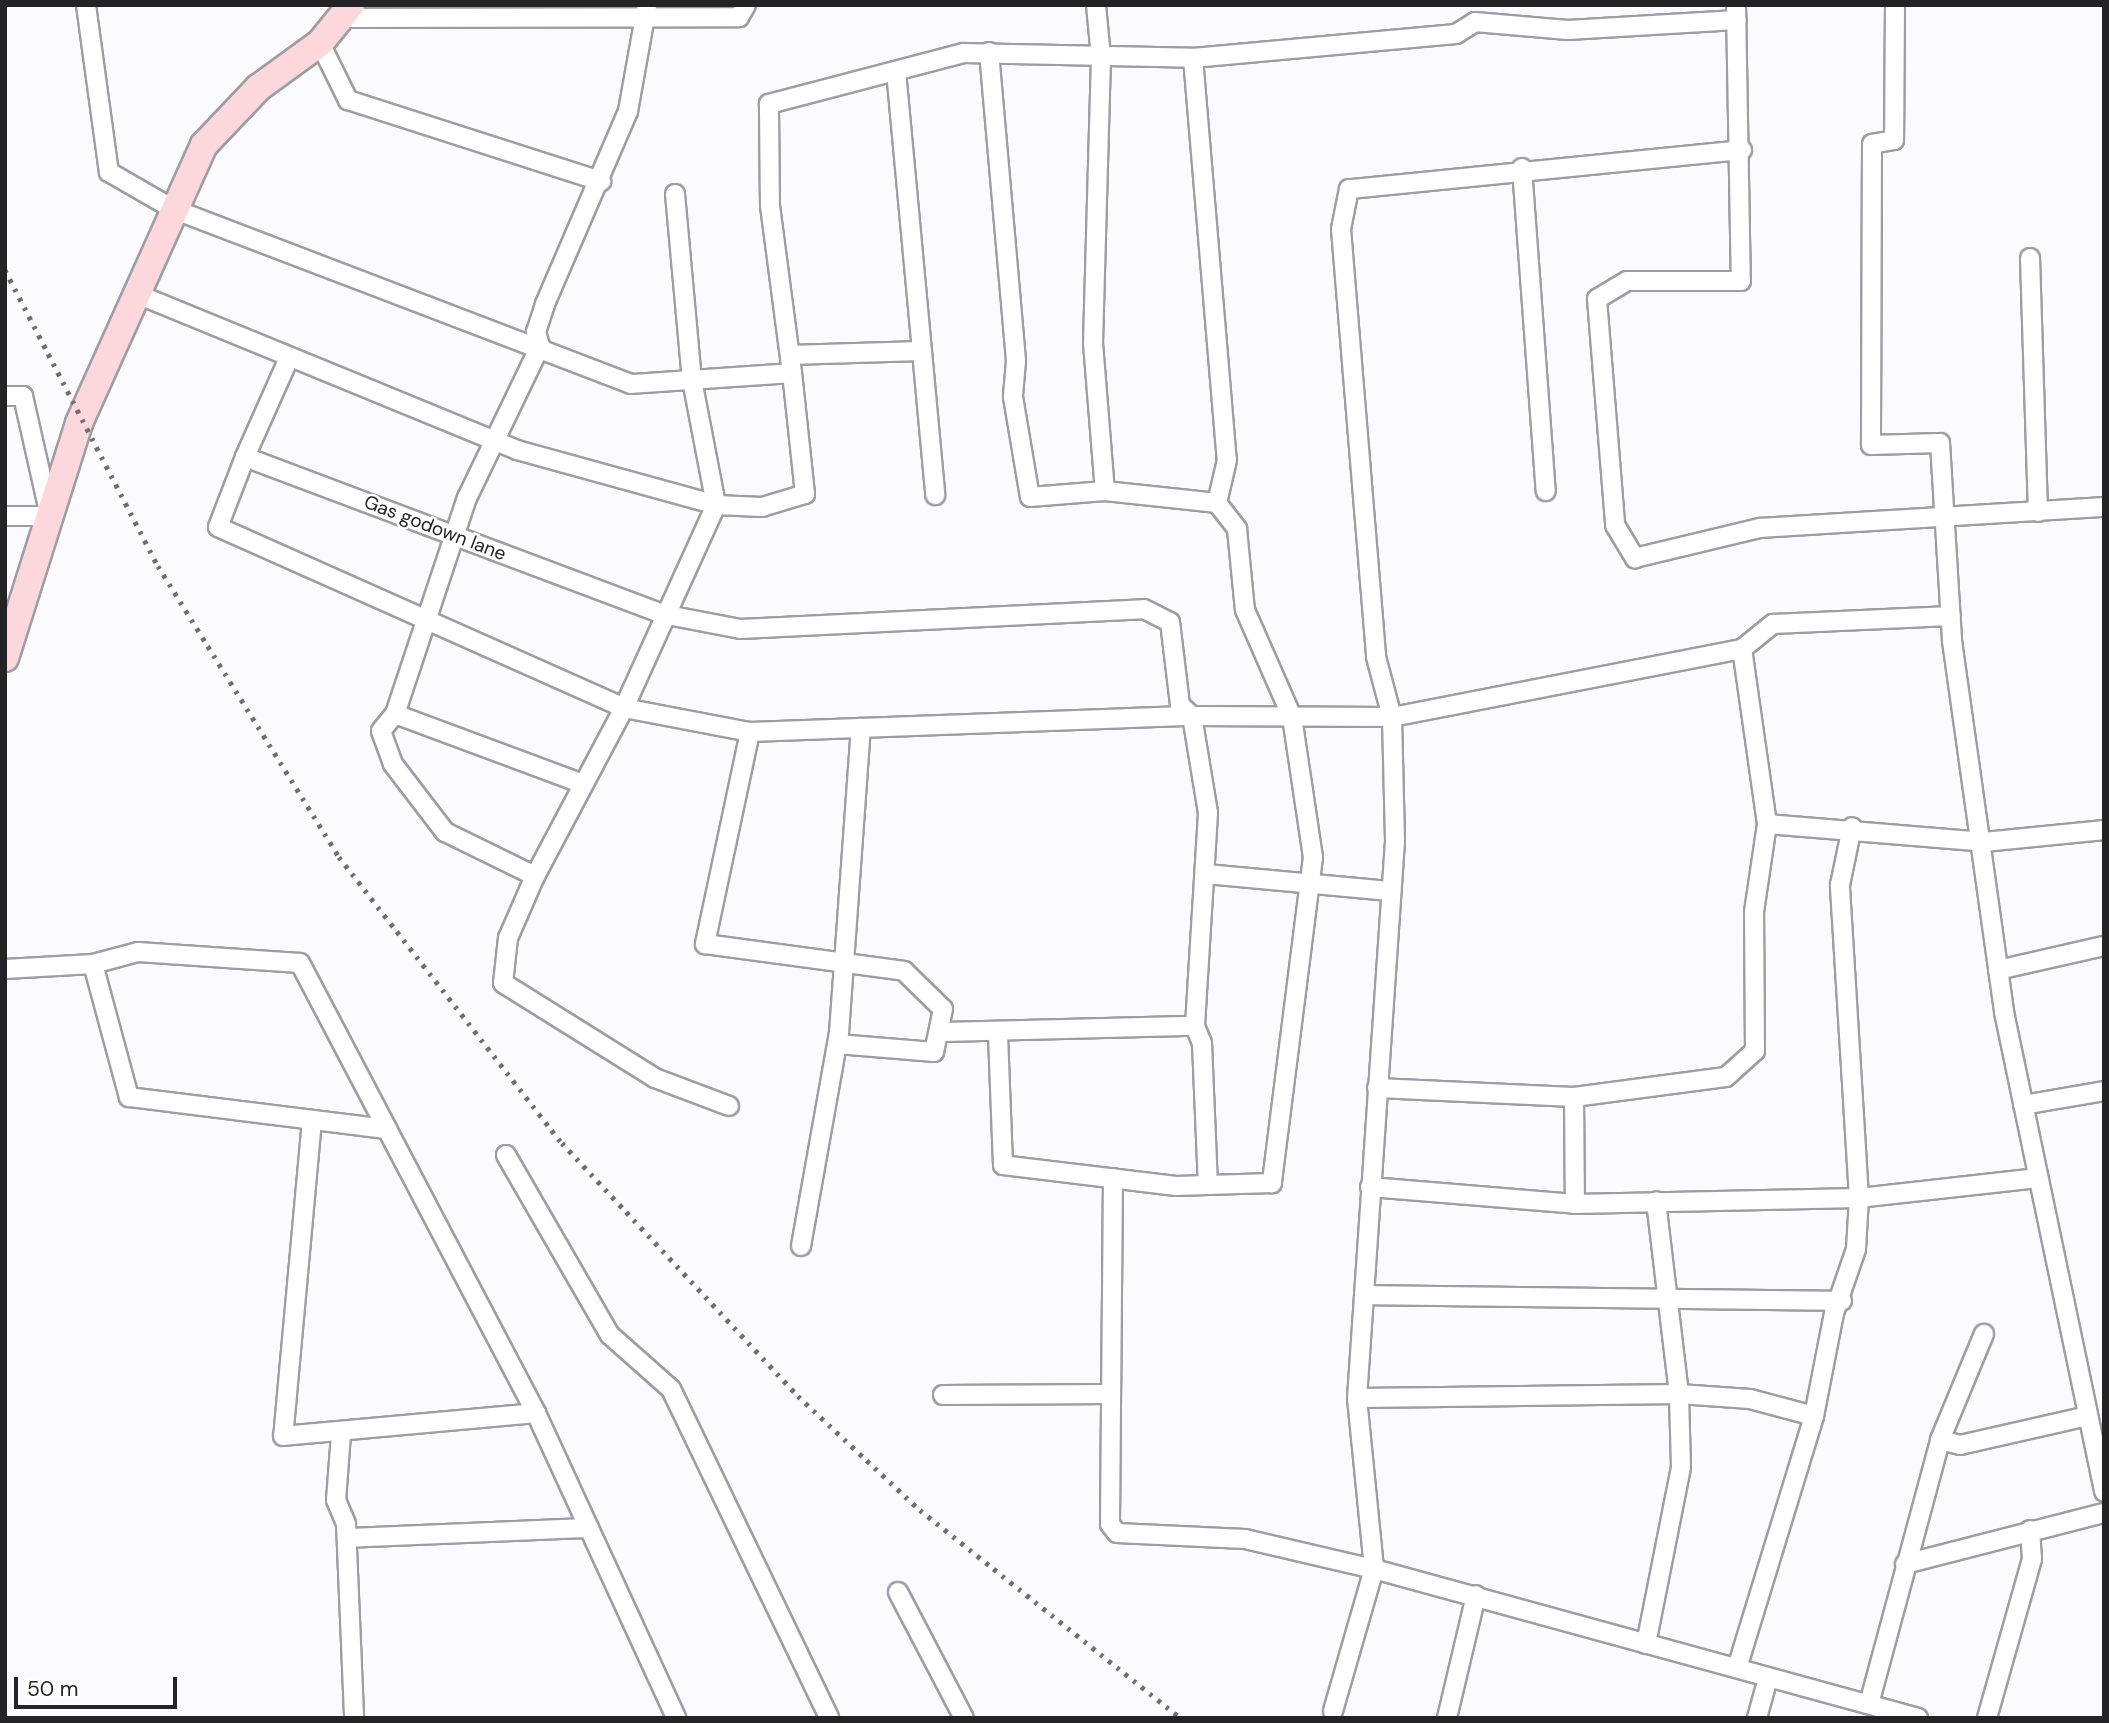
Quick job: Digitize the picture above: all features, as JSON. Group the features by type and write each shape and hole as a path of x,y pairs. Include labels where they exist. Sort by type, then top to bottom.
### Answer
{"street":[{"path":"86,5 109,172 173,209 540,346 631,384 792,373"},
{"path":"7,645 79,423 173,209 204,145 258,88 320,43 348,12 647,11 739,17 746,5"},
{"path":"1096,5 1101,57 1093,343 1105,491"},
{"path":"1895,5 1894,140 1872,145 1871,445 1940,443 1951,615 1984,842 1998,970 2023,1105 2104,1492"},
{"path":"535,876 445,832 416,798 381,741 383,722 394,714 454,535 493,440 540,346 536,332 545,304 601,181 628,111 647,11"},
{"path":"136,294 493,440 716,505 762,507 805,494 770,206 769,104 896,71 989,52 1194,58 1456,34 1475,14 1568,30 1736,13 1742,150 1741,281 1626,281 1597,299 1615,525 1635,558 1760,528 2104,507"},
{"path":"320,43 348,100 601,181"},
{"path":"989,52 1013,397 1030,497 1105,491 1217,502 1237,528 1245,610 1293,717 1313,857 1272,1183 1209,1185 1113,1178 1003,1165 998,1033"},
{"path":"1194,58 1227,460 1217,502"},
{"path":"896,71 935,495"},
{"path":"1333,1711 1374,1569 1357,1398 1391,891 1392,717 1376,657 1341,229 1349,189 1522,168 1742,150"},
{"path":"1522,168 1546,491"},
{"path":"675,194 692,380 716,505 662,614 624,708 581,783 535,876 508,938 503,983 655,1078 729,1106"},
{"path":"2030,258 2038,512"},
{"path":"790,355 921,351"},
{"path":"289,358 245,457 218,527 624,708 679,723 750,732 1192,716 1392,717 1742,649 1773,624 1951,615"},
{"path":"5,396 23,396 50,516"},
{"name":"Gas godown lane","path":"245,457 662,614 729,628 1144,610 1170,622 1180,705 1192,716"},
{"path":"5,516 50,516"},
{"path":"1377,1088 1574,1097 1726,1077 1755,1051 1754,912 1767,824 1742,649"},
{"path":"394,714 581,783"},
{"path":"1192,716 1208,813 1207,874 1195,1026 1202,1043 1209,1185"},
{"path":"801,1246 838,1044 847,962 861,728"},
{"path":"750,732 705,944 847,962 920,980 943,1009 943,1032 934,1052 838,1044"},
{"path":"1767,824 1852,827 1984,842 2104,830"},
{"path":"1737,1668 1814,1416 1842,1301 1859,1198 1840,885 1852,827"},
{"path":"1207,874 1391,891"},
{"path":"1998,970 2104,946"},
{"path":"5,969 93,964 138,952 300,963 536,1413 676,1718"},
{"path":"93,964 129,1097 387,1129"},
{"path":"943,1032 998,1033 1195,1026"},
{"path":"2023,1105 2104,1091"},
{"path":"1574,1097 1575,1204"},
{"path":"312,1120 283,1436 341,1434 536,1413"},
{"path":"506,1155 610,1335 671,1390 829,1718"},
{"path":"1113,1178 1110,1524 1117,1532 1245,1539 1476,1595 1918,1718"},
{"path":"1370,1187 1575,1204 1656,1200 1859,1198 2038,1178"},
{"path":"1646,1644 1681,1467 1679,1394 1656,1200"},
{"path":"1364,1295 1666,1302 1842,1301"},
{"path":"1869,1704 1905,1564 1941,1440 1984,1334"},
{"path":"943,1395 1111,1394"},
{"path":"1357,1398 1679,1394 1750,1399 1814,1416"},
{"path":"1941,1440 1960,1445 2088,1416"},
{"path":"341,1434 336,1500 346,1538 354,1718"},
{"path":"1905,1564 2104,1513"},
{"path":"346,1538 589,1528"},
{"path":"1987,1718 2032,1559 2031,1530"},
{"path":"898,1592 964,1718"},
{"path":"1447,1718 1476,1595"},
{"path":"1757,1718 1768,1678"}],"railway":[{"path":"5,270 158,566 339,857 562,1143 798,1396 920,1510 1181,1718"}]}
